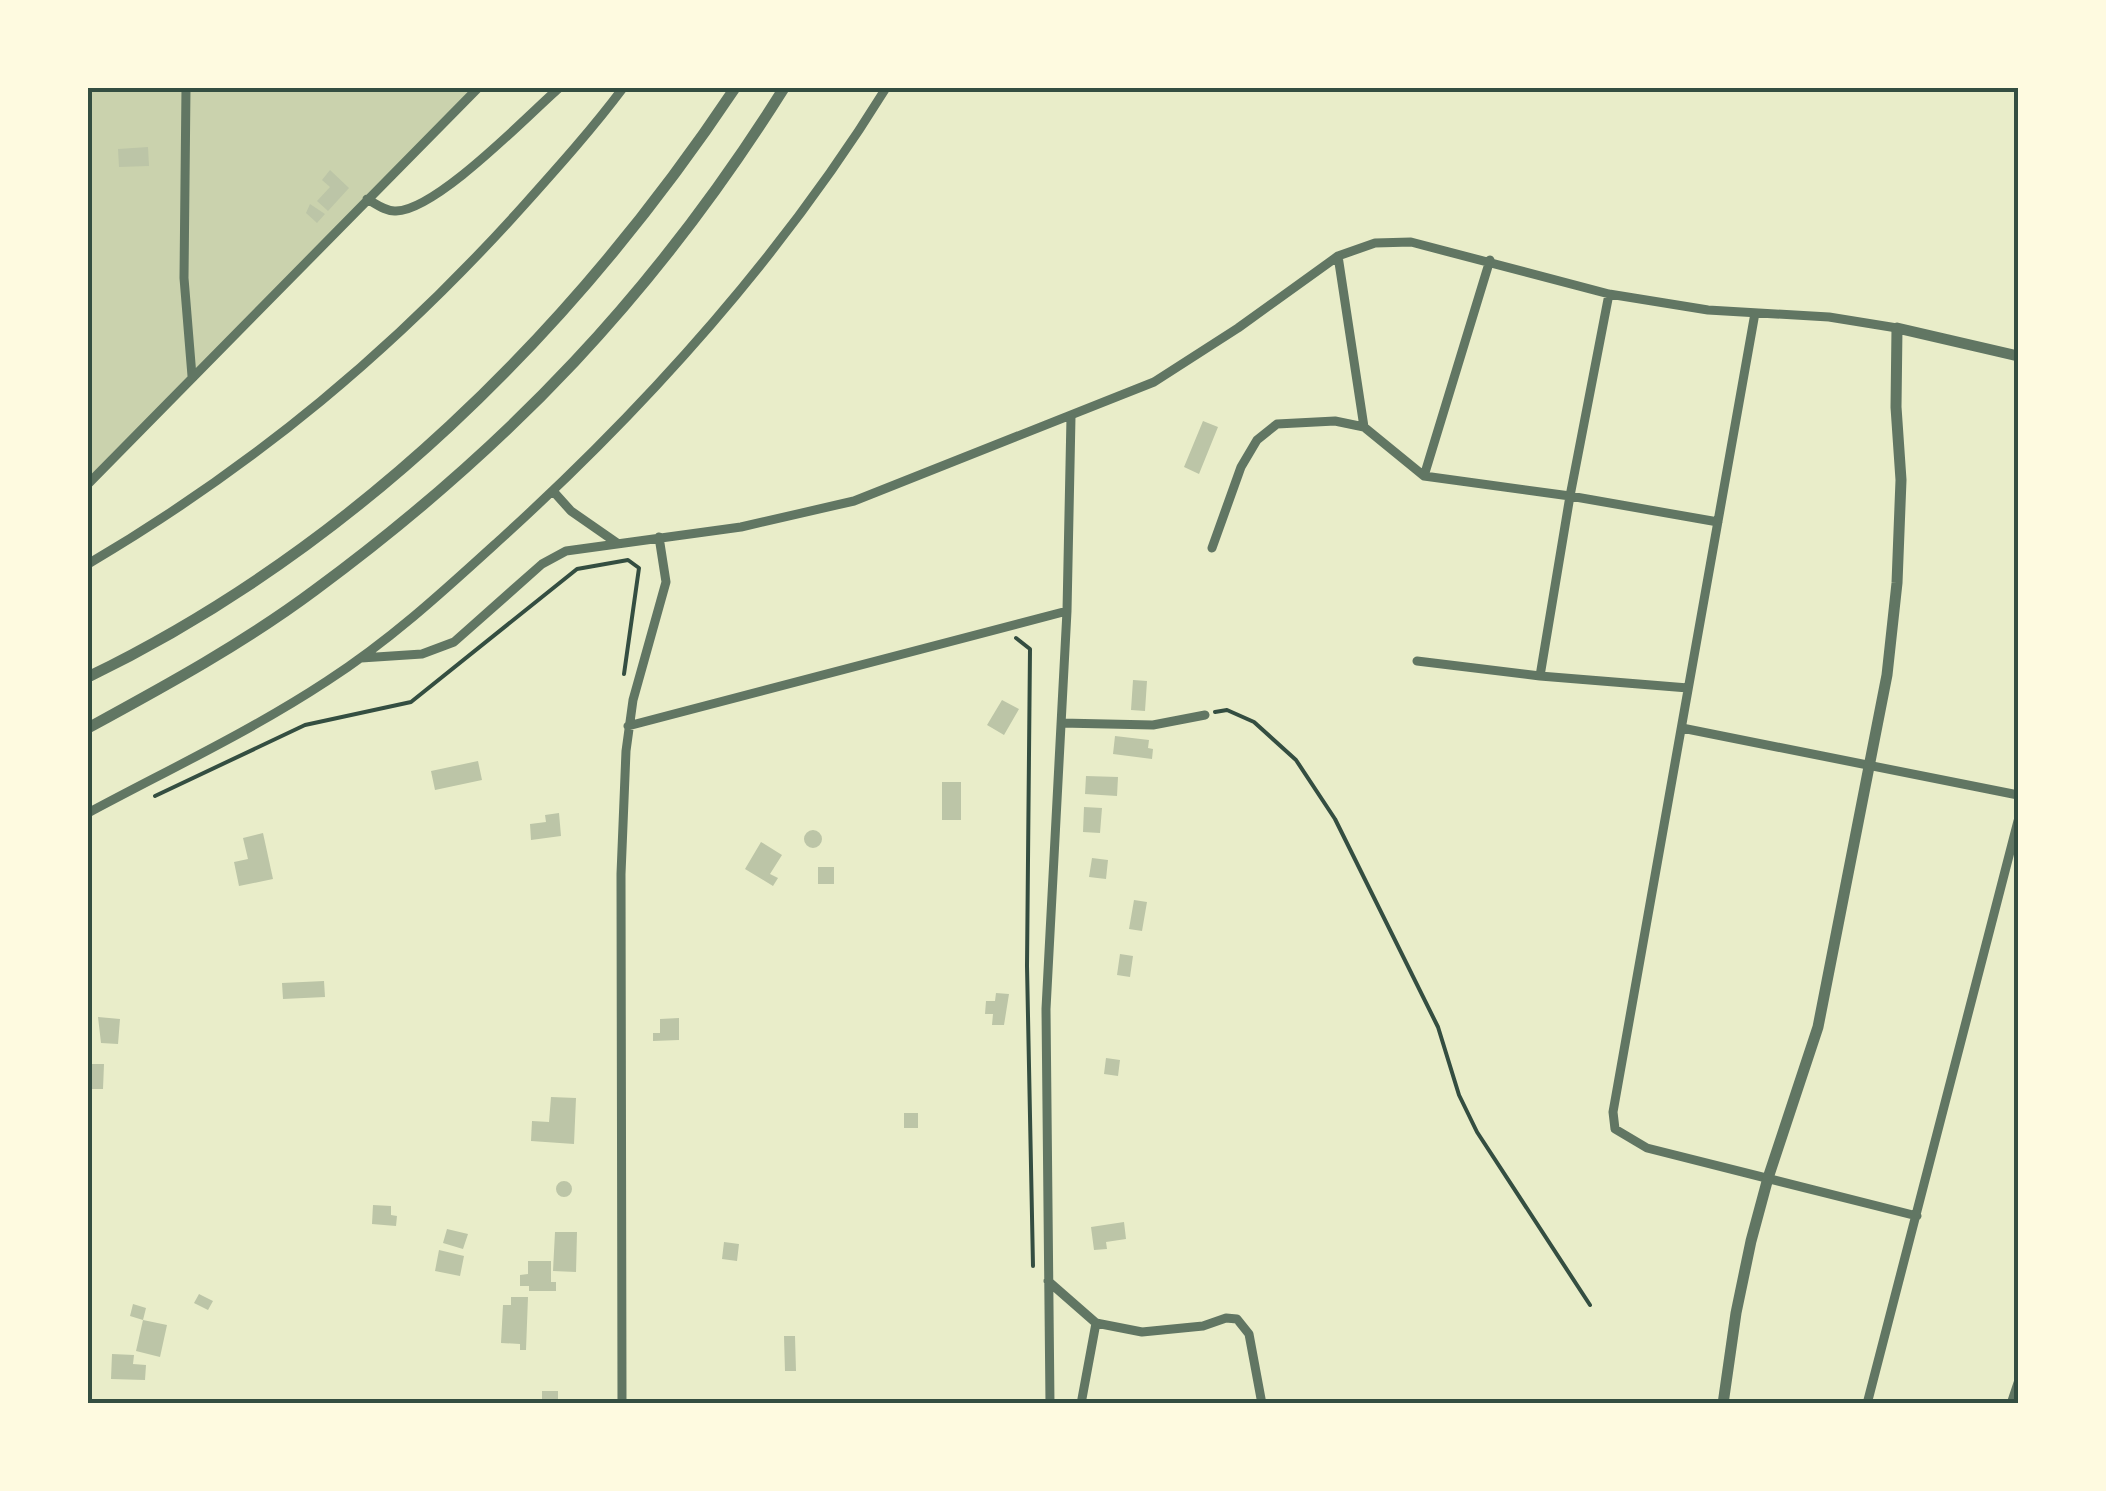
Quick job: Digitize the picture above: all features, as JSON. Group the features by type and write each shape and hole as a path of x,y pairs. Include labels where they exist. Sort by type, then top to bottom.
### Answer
{"street":[{"path":"186,88 184,278 192,376"},
{"path":"88,484 478,88"},
{"path":"367,199 397,212 420,204 454,181 560,88"},
{"path":"88,564 234,472 320,405 462,274 623,88"},
{"path":"88,678 209,610 402,470 520,358 582,291 660,195 734,88"},
{"path":"88,728 216,655 312,592 466,470 599,338 672,250 784,88"},
{"path":"88,813 228,740 361,658 433,601 614,430 748,281 834,168 886,88"},
{"path":"361,658 422,654 454,642 542,564 566,552 742,527 854,501 1071,417 1181,367 1338,256 1376,244 1410,242 1609,294 1708,310 1829,317 2018,356"},
{"path":"1338,256 1364,427"},
{"path":"1424,476 1490,260"},
{"path":"1540,676 1609,294"},
{"path":"1755,313 1612,1112 1615,1130 1647,1148 1916,1216"},
{"path":"1722,1404 1736,1313 1768,1178 1818,1028 1886,674 1901,480 1896,406 1897,328"},
{"path":"1050,1404 1046,1009 1067,611 1071,417"},
{"path":"1212,548 1241,467 1257,440 1277,424 1335,420 1364,427 1424,476 1718,522"},
{"path":"552,491 570,511 616,542"},
{"path":"622,1404 621,874 628,726 666,582 659,537"},
{"path":"628,726 1067,611"},
{"path":"1417,661 1688,688"},
{"path":"1062,723 1154,725 1206,714"},
{"path":"1682,728 2018,795"},
{"path":"1866,1404 2018,820"},
{"path":"1048,1280 1096,1323 1142,1332 1202,1326 1226,1318 1237,1320 1250,1334 1262,1404"},
{"path":"1081,1404 1096,1323"},
{"path":"2011,1404 2018,1383"}],"path":[{"path":"154,796 305,725 412,702 577,569 628,560 639,568 623,681"},
{"path":"1014,636 1030,650 1027,966 1033,1271"},
{"path":"1206,714 1228,710 1254,722 1296,760 1335,819 1438,1027 1460,1095 1477,1132 1590,1306"}],"green space":[{"path":"88,88 478,88 88,484"}],"building":[{"path":"148,147 149,166 119,167 118,149"},
{"path":"330,170 349,188 328,211 317,201 330,187 322,180"},
{"path":"310,204 325,214 317,223 306,213"},
{"path":"1203,421 1218,427 1199,474 1184,467"},
{"path":"1133,680 1147,681 1145,711 1131,710"},
{"path":"1002,700 1019,709 1004,735 987,725"},
{"path":"1115,736 1149,740 1152,759 1113,754"},
{"path":"478,761 482,780 435,790 431,771"},
{"path":"1086,776 1118,777 1117,796 1085,794"},
{"path":"942,782 961,782 961,820 942,820"},
{"path":"1084,807 1102,808 1100,833 1083,832"},
{"path":"559,813 561,836 531,840 530,824 546,822 545,815"},
{"path":"813,830 822,839 813,848 804,839"},
{"path":"263,833 273,879 239,886 234,862 248,859 243,838"},
{"path":"761,842 782,855 770,874 778,878 773,886 745,869"},
{"path":"1092,858 1108,860 1106,879 1089,877"},
{"path":"818,867 834,867 834,884 818,884"},
{"path":"1134,900 1147,902 1142,931 1129,929"},
{"path":"1120,954 1133,956 1130,977 1117,975"},
{"path":"324,981 325,997 283,999 282,983"},
{"path":"996,993 1009,994 1004,1025 992,1025 993,1014 985,1014 986,1001 995,1001"},
{"path":"98,1017 120,1019 118,1044 101,1043"},
{"path":"679,1018 679,1040 653,1041 653,1033 660,1033 660,1019"},
{"path":"1106,1058 1120,1060 1118,1076 1104,1074"},
{"path":"88,1064 104,1064 103,1089 88,1089"},
{"path":"551,1097 576,1098 574,1144 531,1141 532,1121 549,1122"},
{"path":"904,1113 918,1113 918,1128 904,1128"},
{"path":"564,1181 572,1189 564,1197 556,1189"},
{"path":"373,1205 391,1206 391,1215 397,1216 396,1226 372,1224"},
{"path":"1124,1222 1126,1239 1106,1242 1107,1249 1094,1250 1091,1227"},
{"path":"447,1229 468,1234 463,1249 443,1243"},
{"path":"555,1232 577,1232 576,1272 553,1271"},
{"path":"724,1242 739,1244 737,1261 722,1259"},
{"path":"439,1250 464,1256 460,1276 435,1271"},
{"path":"528,1261 551,1261 551,1282 556,1282 556,1291 529,1291 529,1286 520,1286 520,1275 528,1274"},
{"path":"199,1294 213,1301 208,1310 194,1303"},
{"path":"511,1297 528,1297 526,1350 520,1350 520,1344 501,1343 503,1305 511,1305"},
{"path":"133,1304 146,1308 143,1320 130,1316"},
{"path":"143,1320 167,1325 160,1357 136,1351"},
{"path":"784,1336 795,1336 796,1371 785,1371"},
{"path":"112,1354 134,1355 133,1364 146,1365 145,1380 111,1379"},
{"path":"542,1391 558,1391 558,1404 542,1404"}]}
